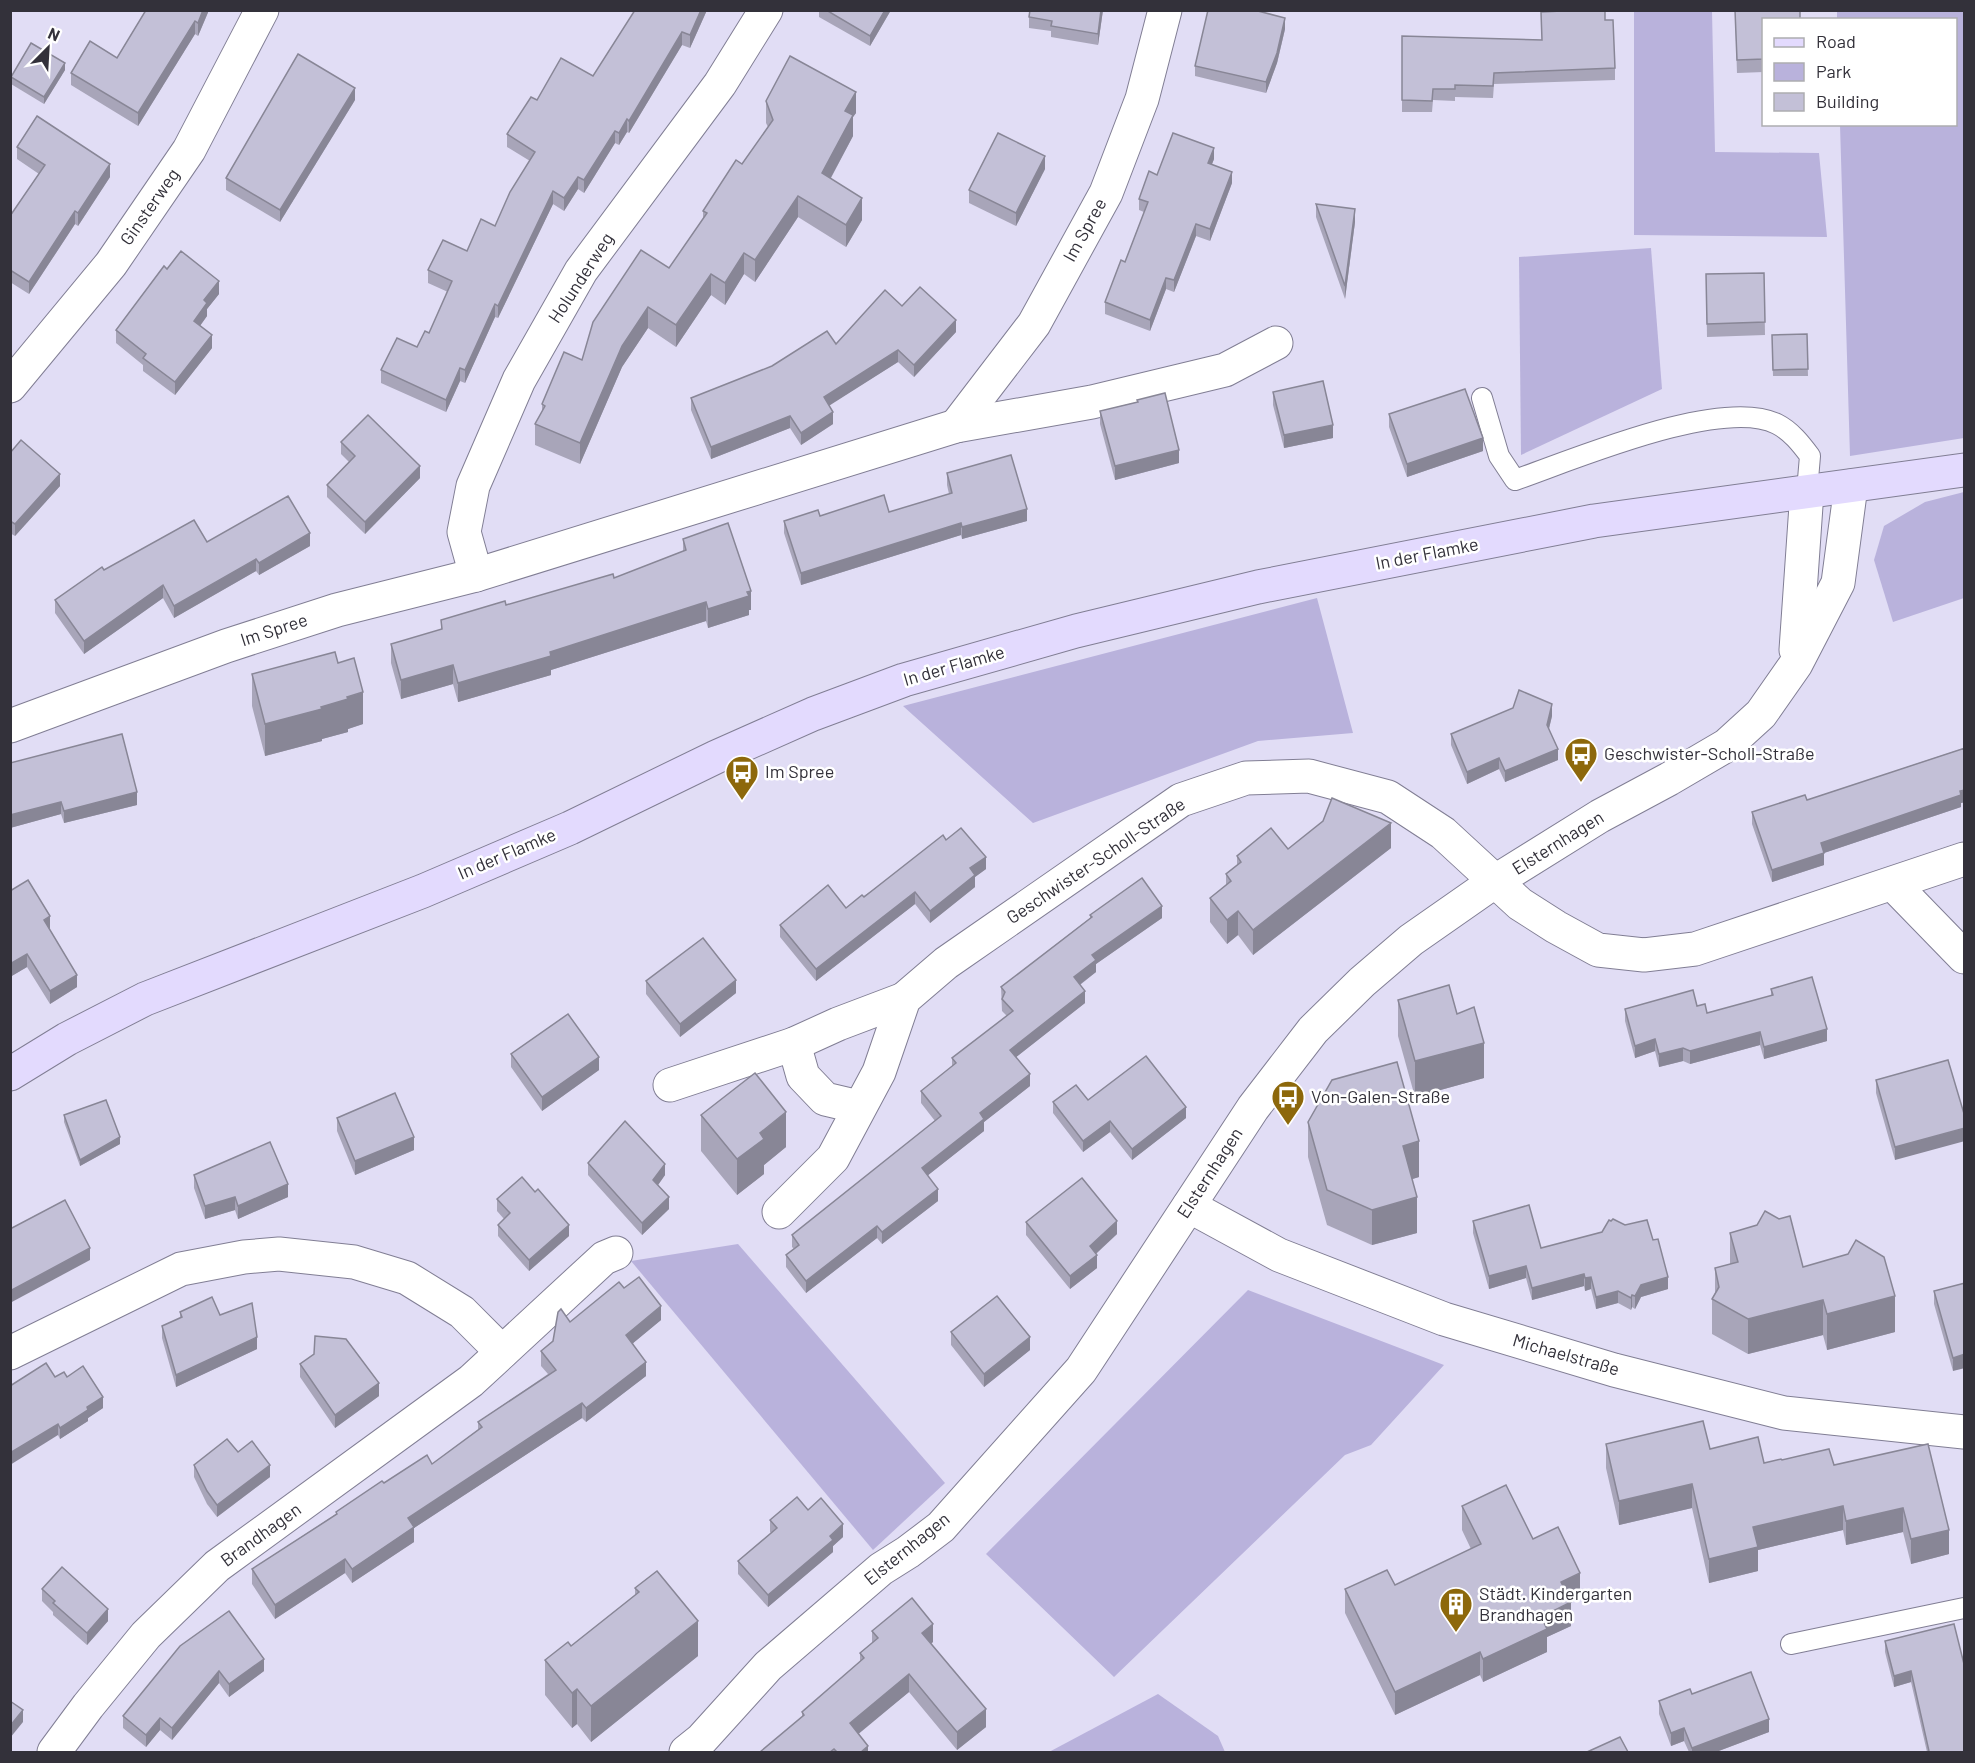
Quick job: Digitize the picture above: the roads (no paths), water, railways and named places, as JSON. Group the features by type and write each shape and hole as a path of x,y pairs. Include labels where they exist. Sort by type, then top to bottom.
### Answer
{"main road":[{"name":"In der Flamke","path":"10,1074 67,1039 145,999 423,891 570,828 716,757 813,714 904,680 1076,631 1258,587 1594,521 1965,470"}],"street":[{"name":"Ginsterweg","path":"10,386 111,264 189,150 262,10"},
{"name":"Holunderweg","path":"476,575 464,531 473,486 519,380 581,271 720,84 766,10"},
{"name":"Im Spree","path":"956,426 1034,324 1106,193 1142,99 1165,10"},
{"name":"Im Spree","path":"10,726 225,646 326,613 476,575 956,426 1092,402 1226,370 1276,343"},
{"name":"Elsternhagen","path":"686,1752 701,1740 768,1666 881,1569 941,1527 1081,1370 1253,1108 1313,1030 1362,982 1411,940 1494,882 1600,816 1727,745 1761,714 1796,664 1838,583 1851,486"},
{"path":"1796,664 1807,491"},
{"name":"Geschwister-Scholl-Straße","path":"670,1086 794,1044 903,999 946,963 1181,800 1246,778 1309,776 1388,796 1443,833 1520,904 1598,950 1644,955 1695,949 1965,859"},
{"path":"1893,884 1965,957"},
{"path":"779,1212 834,1158 879,1072 903,999"},
{"path":"794,1044 802,1076 825,1099 859,1107"},
{"name":"Michaelstraße","path":"1189,1206 1279,1255 1444,1319 1614,1370 1784,1413 1965,1432"},
{"path":"10,1353 181,1269 244,1257 279,1254 354,1262 407,1278 462,1312 502,1352"},
{"name":"Brandhagen","path":"54,1752 146,1635 217,1566 462,1388 604,1258 616,1254"}],"lane":[{"path":"1482,398 1499,456 1515,480 1662,429 1702,420 1748,417 1777,423 1799,442 1810,456 1807,491"},
{"path":"1791,1644 1965,1608"}],"place":[{"name":"Geschwister-Scholl-Straße","path":"1581,783"},
{"name":"Im Spree","path":"742,801"},
{"name":"Von-Galen-Straße","path":"1288,1126"},
{"name":"Städt. Kindergarten Brandhagen","path":"1456,1633"}]}
